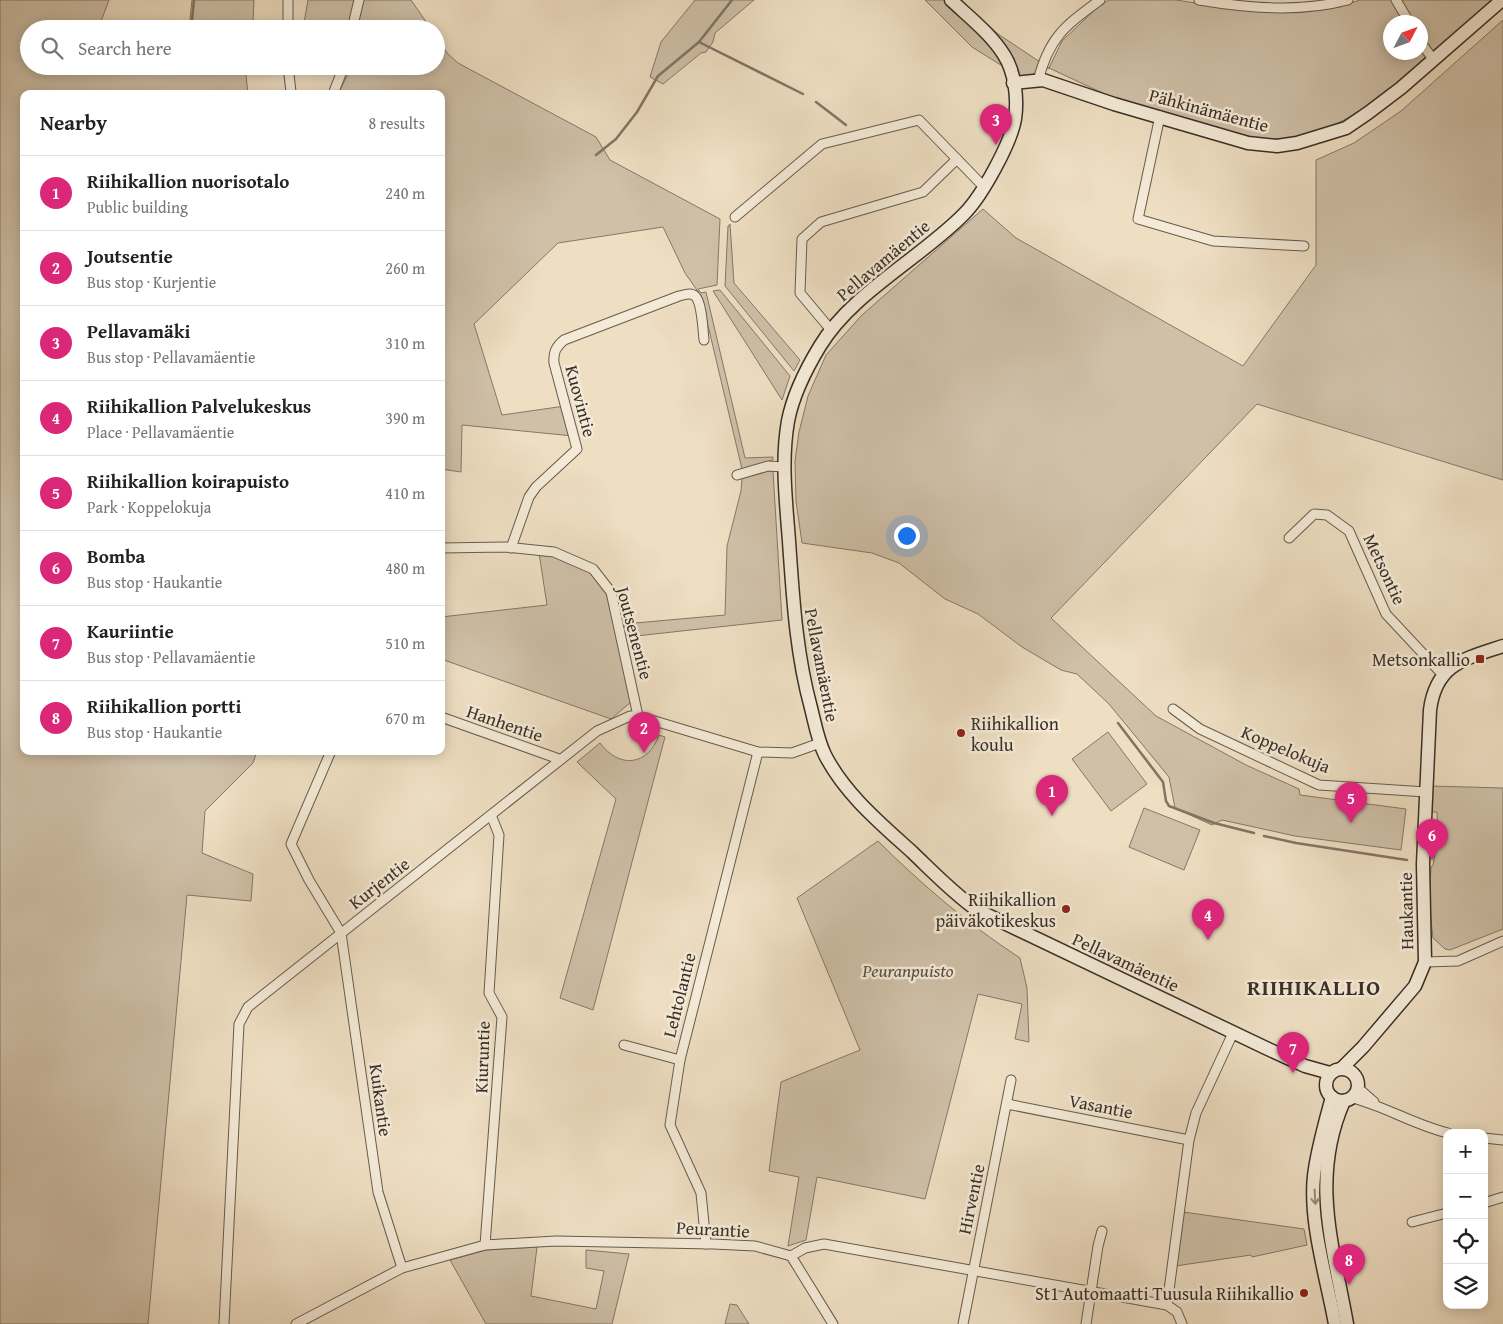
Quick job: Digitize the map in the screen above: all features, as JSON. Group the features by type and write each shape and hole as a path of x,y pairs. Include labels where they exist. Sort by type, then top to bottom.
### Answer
{"street":[{"path":"288,0 288,20"},
{"path":"354,20 359,0"},
{"name":"Pellavamäentie","path":"951,0 1004,54 1010,66 1014,83 1015,120 984,187 963,215 860,302 831,330 806,371 795,397 788,421 784,467 795,629 804,684 820,743 832,767 867,811 965,902 1009,926 1233,1033 1305,1066 1333,1075 1348,1092"},
{"path":"1038,81 1045,55 1057,35 1100,0"},
{"path":"1199,0 1233,5 1285,8 1333,4 1348,0"},
{"path":"1396,0 1405,15"},
{"name":"Pähkinämäentie","path":"1014,83 1043,80 1248,142 1277,146 1297,143 1346,128 1402,88 1502,0"},
{"path":"1428,52 1434,60"},
{"path":"289,75 291,90"},
{"path":"334,90 340,75"},
{"path":"1160,116 1138,219 1213,242 1304,246"},
{"path":"735,217 822,144 919,120 984,187"},
{"path":"831,330 800,293 802,239 821,222 923,192 957,160"},
{"name":"Kuovintie","path":"511,548 530,497 536,487 577,449 554,363 553,354 557,346 564,340 679,296 690,294 695,295 698,302 704,340"},
{"path":"737,475 768,466 784,467"},
{"name":"Metsontie","path":"1289,538 1314,514 1327,516 1349,531 1386,614 1442,674"},
{"name":"Joutsenentie","path":"445,548 511,548 554,552 593,569 611,592 638,716"},
{"path":"1442,674 1459,662 1503,646"},
{"name":"Haukantie","path":"1333,1075 1363,1047 1415,986 1425,962 1423,864 1431,699 1442,674"},
{"name":"Koppelokuja","path":"1173,709 1200,729 1320,785 1426,792"},
{"name":"Kurjentie","path":"224,1324 239,1024 248,1007 559,759 597,731 630,716 638,716"},
{"path":"638,716 758,752 792,753 820,743"},
{"name":"Hanhentie","path":"445,719 559,759"},
{"name":"Lehtolantie","path":"706,1244 701,1193 670,1126 680,1060 758,752"},
{"path":"329,755 291,844 309,880 341,933"},
{"name":"Kiuruntie","path":"485,1245 502,1017 489,993 498,835 490,815"},
{"name":"Kuikantie","path":"341,933 378,1192 402,1268"},
{"path":"1425,962 1458,961 1503,941"},
{"path":"1167,1305 1189,1140 1196,1113 1233,1033"},
{"path":"624,1045 680,1060"},
{"name":"Haukantie","path":"1335,1324 1319,1241 1314,1176 1348,1092 1363,1047"},
{"path":"1333,1075 1348,1092 1376,1103 1422,1126 1443,1132"},
{"name":"Hirventie","path":"963,1324 1011,1080"},
{"name":"Haukantie","path":"1346,1324 1331,1239 1325,1177 1333,1126 1348,1092"},
{"name":"Vasantie","path":"1007,1104 1189,1140"},
{"path":"1488,1138 1503,1140"},
{"path":"1488,1201 1503,1198"},
{"path":"1412,1222 1443,1214"},
{"path":"1086,1324 1102,1231"},
{"name":"Peurantie","path":"296,1324 402,1268 485,1245 556,1241 706,1244 755,1246 791,1256"},
{"path":"833,1324 791,1256 805,1248 824,1244 1167,1305 1177,1312 1182,1324"}],"green space":[{"path":"0,0 109,0 102,20 20,20 20,75 246,75 248,90 20,90 20,755 256,755 253,763 205,811 202,853 253,874 251,901 187,895 148,1324 0,1324"},
{"path":"192,0 254,0 253,20 190,20"},
{"path":"308,0 411,0 425,20 305,20"},
{"path":"695,0 754,0 715,33 713,42 706,52 701,53 663,84 650,77 661,42"},
{"path":"925,0 962,0 961,2 998,34 1049,68 1033,74 1028,82 972,47"},
{"path":"1109,0 1176,0 1228,8 1296,11 1339,7 1360,0 1492,0 1428,58 1428,15 1383,15 1383,60 1426,60 1372,102 1319,132 1280,139 1243,136 1107,95 1049,68 1062,41 1099,6"},
{"path":"1503,20 1503,480 1257,404 1051,618 1156,716 1246,765 1299,789 1300,795 1406,809 1401,850 1295,836 1222,820 1212,825 1175,808 1169,777 1109,704 1077,674 1061,670 1022,647 978,614 945,599 899,563 872,553 802,543 796,501 795,461 799,432 808,396 826,355 862,315 983,209 1016,238 1243,366 1316,265 1316,160 1354,143 1401,111"},
{"path":"445,50 458,63 596,137 610,160 720,219 717,285 698,289 701,293 706,292 745,458 773,457 773,460 742,469 701,296 685,273 663,227 558,243 474,324 502,415 565,406 573,436 462,425 461,472 445,470 445,90 340,90 348,75 445,75"},
{"path":"730,224 734,283 800,360 794,371 725,286 728,226"},
{"path":"720,290 790,376 782,400 713,291"},
{"path":"773,471 782,620 627,637 624,624 725,615 727,546 741,491 742,478"},
{"path":"539,553 552,554 591,572 608,593 631,702 611,719 445,660 445,617 547,605"},
{"path":"1108,732 1147,784 1111,811 1072,759"},
{"path":"659,735 665,737 593,1010 560,998 616,799 577,762 600,743 616,757 624,760 641,758 648,753"},
{"path":"1431,786 1503,788 1503,929 1450,950 1445,949 1433,938 1429,902 1431,867 1433,865 1438,834 1437,812 1432,812"},
{"path":"1144,808 1200,830 1184,870 1129,847"},
{"name":"Peuranpuisto","path":"878,841 946,903 982,932 1020,958 1027,988 1029,1042 1015,1039 1022,1004 978,994 925,1199 817,1177 806,1240 788,1246 799,1177 769,1171 781,1082 860,1050 797,898"},
{"path":"1183,1212 1304,1229 1307,1245 1252,1257 1251,1255 1175,1266"},
{"path":"537,1247 531,1296 596,1309 604,1271 586,1268 586,1250 629,1254 612,1324 486,1324 450,1260 486,1250"},
{"path":"730,1304 737,1305 749,1324 725,1324"}],"waterway":[{"path":"192,20 194,0"},
{"path":"596,155 616,139 637,112 658,76 699,42 732,0"},
{"path":"699,42 803,94"},
{"path":"816,102 846,125"},
{"path":"1118,723 1163,782 1166,801 1169,806 1214,823 1254,833"},
{"path":"1264,836 1296,843 1407,860"}],"place":[{"name":"Pellavamäki","path":"996,145"},
{"name":"Metsonkallio","path":"1480,659"},
{"name":"Riihikallion koulu","path":"961,733"},
{"name":"Joutsentie","path":"644,753"},
{"name":"Riihikallion nuorisotalo","path":"1052,816"},
{"name":"Riihikallion koirapuisto","path":"1351,823"},
{"name":"Bomba","path":"1432,860"},
{"name":"Riihikallion päiväkotikeskus","path":"1066,909"},
{"name":"Riihikallion Palvelukeskus","path":"1208,940"},
{"name":"Kauriintie","path":"1293,1073"},
{"name":"Riihikallion portti","path":"1349,1285"},
{"name":"St1 Automaatti Tuusula Riihikallio","path":"1304,1293"}],"district":[{"name":"RIIHIKALLIO","path":"1314,987"}]}
